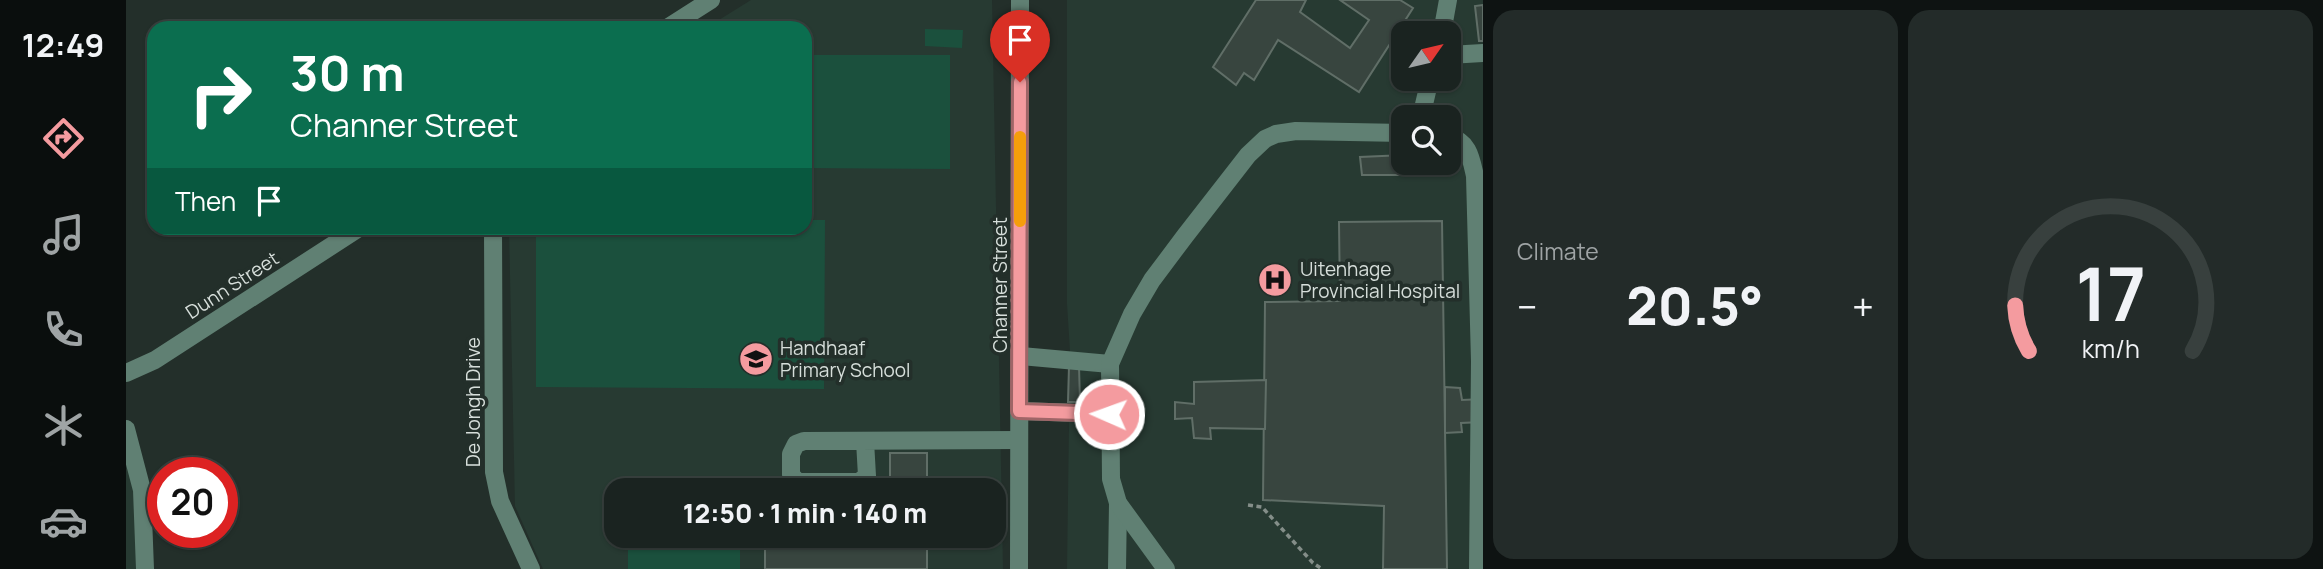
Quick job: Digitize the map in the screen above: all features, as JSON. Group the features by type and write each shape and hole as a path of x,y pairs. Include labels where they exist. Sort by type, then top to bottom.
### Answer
{"street":[{"path":"678,21 711,0"},
{"name":"Channer Street","path":"1019,569 1020,0"},
{"path":"1444,21 1448,0"},
{"path":"1461,54 1483,53"},
{"path":"1117,569 1118,503 1111,479 1110,364 1132,314 1152,280 1248,155 1265,139 1296,131 1391,133"},
{"path":"1461,143 1469,152 1475,176 1481,287 1478,569"},
{"name":"Dunn Street","path":"126,373 155,360 348,235"},
{"name":"De Jongh Drive","path":"493,235 494,472 500,501 531,569"},
{"path":"1021,356 1110,364"},
{"path":"1019,411 1109,414"},
{"path":"126,429 142,490 145,569"},
{"path":"865,441 1019,440"},
{"path":"1118,503 1167,569"}],"path":[{"path":"1248,505 1262,507 1313,564 1322,569"}],"shaded area":[{"name":"Handhaaf Primary School","path":"751,0 992,0 1001,478 604,478 604,548 1003,548 1003,569 543,569 515,506 509,235 812,235 812,21 717,21"},
{"name":"Uitenhage Provincial Hospital","path":"1067,0 1483,0 1483,569 1067,569 1070,351 1067,304"},
{"path":"126,450 133,460 144,569 126,569"}],"green space":[{"path":"925,29 963,30 962,48 925,46"},
{"path":"812,55 950,55 950,169 812,168"},
{"path":"812,220 825,220 824,389 536,387 536,235 812,235"},
{"path":"628,548 740,548 740,569 628,569"}],"building":[{"path":"1256,0 1306,0 1300,12 1350,48 1369,20 1340,0 1400,0 1413,8 1405,21 1391,21 1391,42 1359,92 1278,40 1254,80 1244,73 1236,85 1213,67"},
{"path":"1483,5 1483,41 1479,41 1475,6"},
{"path":"1391,156 1391,175 1362,175 1360,157"},
{"path":"1442,221 1447,569 1383,569 1384,506 1263,500 1265,302 1340,301 1339,222"},
{"path":"1069,366 1079,366 1080,402 1068,402"},
{"path":"1266,380 1265,429 1210,428 1211,439 1194,438 1192,418 1175,419 1175,402 1194,404 1194,382"},
{"path":"1445,387 1460,388 1462,400 1483,399 1483,422 1461,423 1462,432 1445,433"},
{"path":"890,453 927,453 927,478 890,478"},
{"path":"765,548 927,548 927,569 765,569"}],"slow traffic":[{"path":"1020,137 1020,221"}],"place":[{"name":"Uitenhage Provincial Hospital","path":"1275,280"},
{"name":"Handhaaf Primary School","path":"756,359"}],"route":[{"path":"1020,82 1019,411 1109,414"}]}
